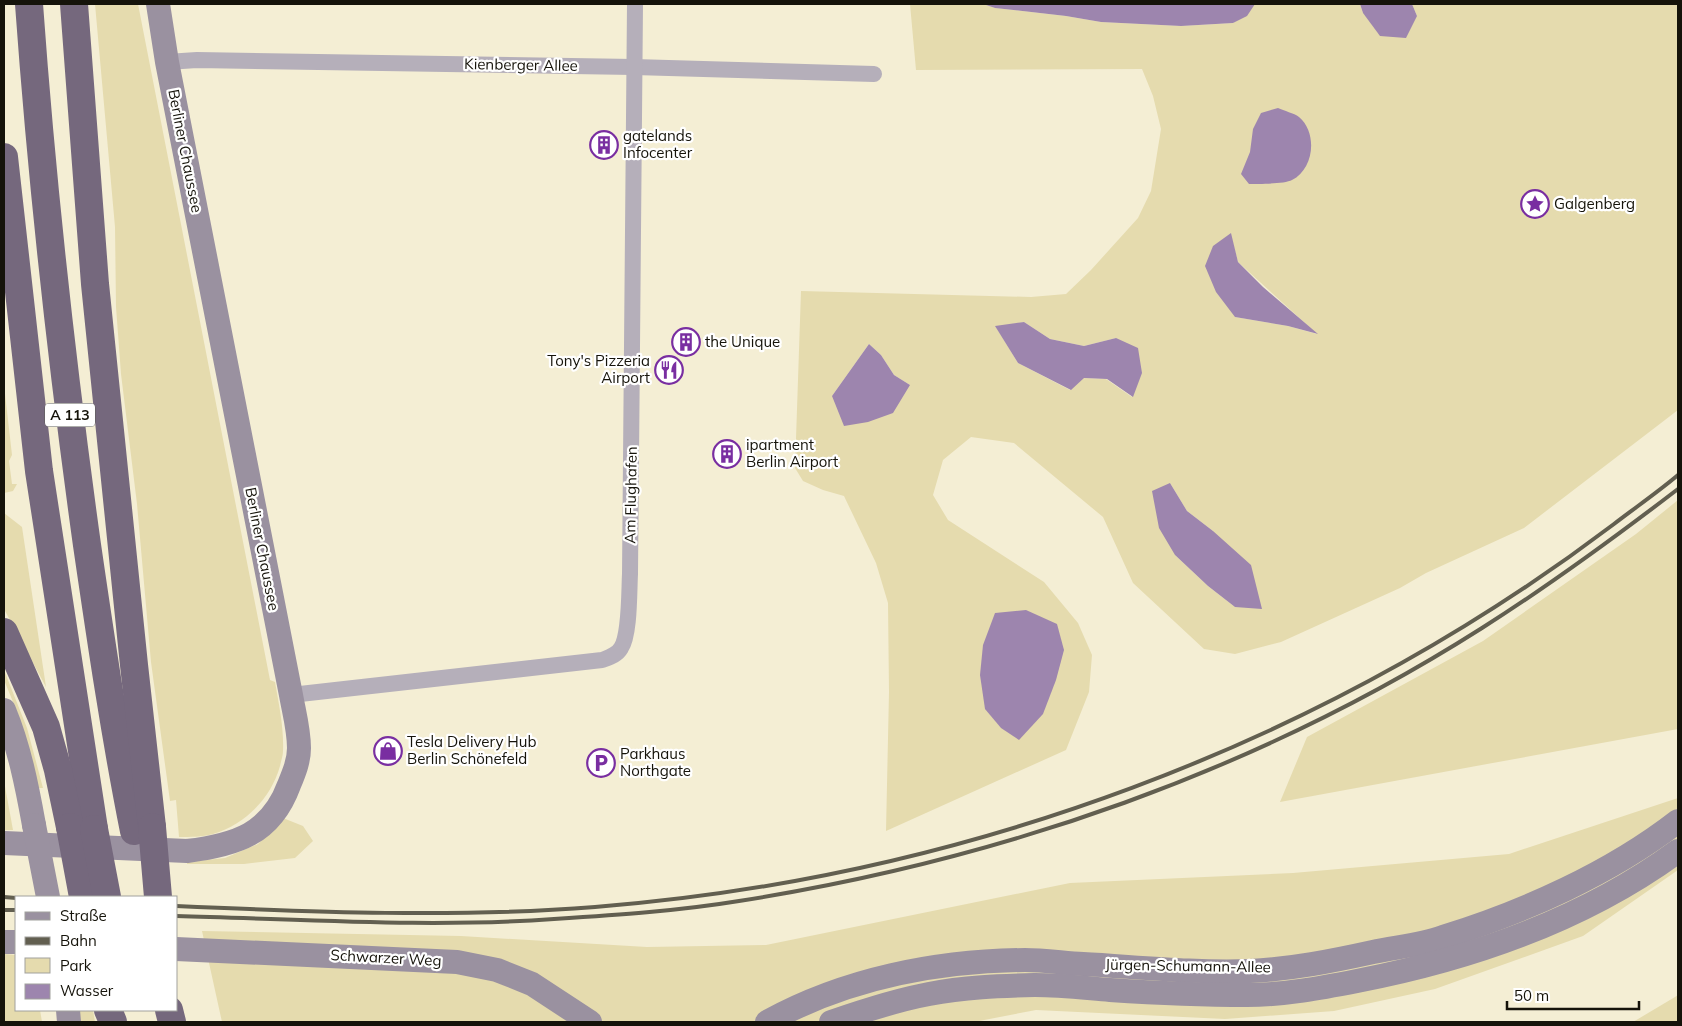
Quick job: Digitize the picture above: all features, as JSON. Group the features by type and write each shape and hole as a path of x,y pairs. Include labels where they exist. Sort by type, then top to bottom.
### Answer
{"highway":[{"name":"A 113","path":"29,4 36,103 55,293 77,475 107,681 143,829 147,896"},
{"path":"74,4 95,284 134,665 143,829 158,896"},
{"name":"A 113","path":"4,157 82,828 107,896"},
{"path":"4,632 46,727 58,770 82,828 83,896"}],"street":[{"name":"Berliner Chaussee","path":"4,844 188,851 215,848 243,838 266,822 284,799 295,771 299,750 299,739 291,695 167,62 158,4"},
{"name":"Am Flughafen","path":"291,695 602,660 614,656 622,647 626,636 630,574 635,4"},
{"name":"Kienberger Allee","path":"167,62 197,60 634,67 874,74"},
{"path":"4,710 11,726 22,765 48,896"},
{"name":"Jürgen-Schumann-Allee","path":"767,1022 818,999 875,979 926,968 1027,960 1170,969 1250,971 1316,965 1441,938 1547,898 1596,873 1661,834 1678,821"},
{"name":"Jürgen-Schumann-Allee","path":"831,1022 875,1007 930,994 979,988 1038,985 1171,994 1250,995 1313,990 1374,978 1451,959 1556,922 1616,891 1678,851"},
{"name":"Schwarzer Weg","path":"178,949 456,962 497,970 532,984 586,1021"}],"green space":[{"path":"95,4 138,4 270,680 275,682 281,716 283,755 276,778 264,799 236,824 225,830 205,836 179,837 176,800 170,801 151,662 137,504 121,374 116,307 115,227"},
{"path":"910,4 983,4 995,8 1101,22 1181,26 1233,23 1255,4 1360,4 1363,13 1417,16 1412,4 1678,4 1678,410 1524,528 1426,573 1400,588 1281,642 1235,654 1204,649 1133,583 1103,517 1014,443 971,437 943,460 933,495 948,520 1044,582 1078,623 1092,655 1089,692 1066,750 886,831 889,692 888,603 876,563 844,496 823,490 803,481 795,468 801,291 1031,297 1066,294 1091,270 1138,218 1151,191 1161,129 1153,96 1142,69 916,70","holes":["1230,233 1238,262 1317,334 1288,326 1235,317","1024,322 1050,339 1084,346 1116,338 1132,397 1106,379 1083,378 1070,390 1018,363 996,327","869,344 881,355 894,375 910,385 832,396","1170,483 1187,511 1213,531 1235,607 1208,586 1175,555"]},
{"path":"4,385 12,455 9,461 12,484 17,484 13,491 4,493"},
{"path":"1678,500 1678,729 1280,802 1307,737 1483,641 1636,534"},
{"path":"4,513 22,527 46,687 4,609"},
{"path":"4,670 27,728 43,788 38,788 18,714 4,680"},
{"path":"4,781 13,830 4,830"},
{"path":"1678,798 1678,870 1583,936 1435,989 1334,1011 1225,1019 1036,1010 974,1022 222,1022 202,931 461,936 647,947 766,945 1070,883 1293,873 1509,854"},
{"path":"283,818 303,826 313,841 295,858 244,864 187,864 187,862 225,858 258,844"},
{"path":"4,954 15,955 15,1011 40,1011 42,1022 4,1022"},
{"path":"1678,995 1678,1022 1633,1022 1675,997"},
{"path":"78,1011 93,1011 95,1022 80,1022"}],"water":[{"path":"983,4 1255,4 1247,16 1233,23 1181,26 1101,22 995,8"},
{"path":"1360,4 1412,4 1417,16 1406,38 1380,36 1363,13"},
{"path":"1278,108 1299,117 1305,124 1311,141 1309,159 1305,168 1292,180 1278,183 1249,184 1241,174 1250,152 1253,129 1261,113"},
{"path":"1231,233 1238,262 1263,287 1318,334 1288,326 1235,317 1216,292 1205,266 1213,246"},
{"path":"1024,322 1050,339 1084,346 1116,338 1138,348 1142,373 1133,397 1107,379 1084,378 1071,390 1018,363 995,326"},
{"path":"869,344 881,355 894,375 910,385 893,413 868,422 844,426 832,396"},
{"path":"1170,483 1187,511 1251,565 1262,609 1235,607 1208,586 1175,555 1159,528 1152,491"},
{"path":"1026,610 1057,624 1064,650 1056,680 1043,714 1019,740 1001,728 985,709 980,675 983,645 995,613"}],"railway":[{"path":"178,906 386,913 490,912 595,907 732,891 867,866 1001,832 1132,788 1259,735 1383,673 1501,603 1614,524 1678,475"},
{"path":"178,916 460,923 507,922 647,912 739,901 837,883 934,861 1030,834 1124,803 1217,766 1308,725 1396,679 1482,628 1532,595 1678,489"},
{"path":"4,897 15,898"},
{"path":"4,910 15,910"}],"place":[{"name":"gatelands Infocenter","path":"604,145"},
{"name":"Galgenberg","path":"1535,204"},
{"name":"the Unique","path":"686,342"},
{"name":"Tony's Pizzeria Airport","path":"669,370"},
{"name":"ipartment Berlin Airport","path":"727,454"},
{"name":"Tesla Delivery Hub Berlin Schönefeld","path":"388,751"},
{"name":"Parkhaus Northgate","path":"601,763"}]}
